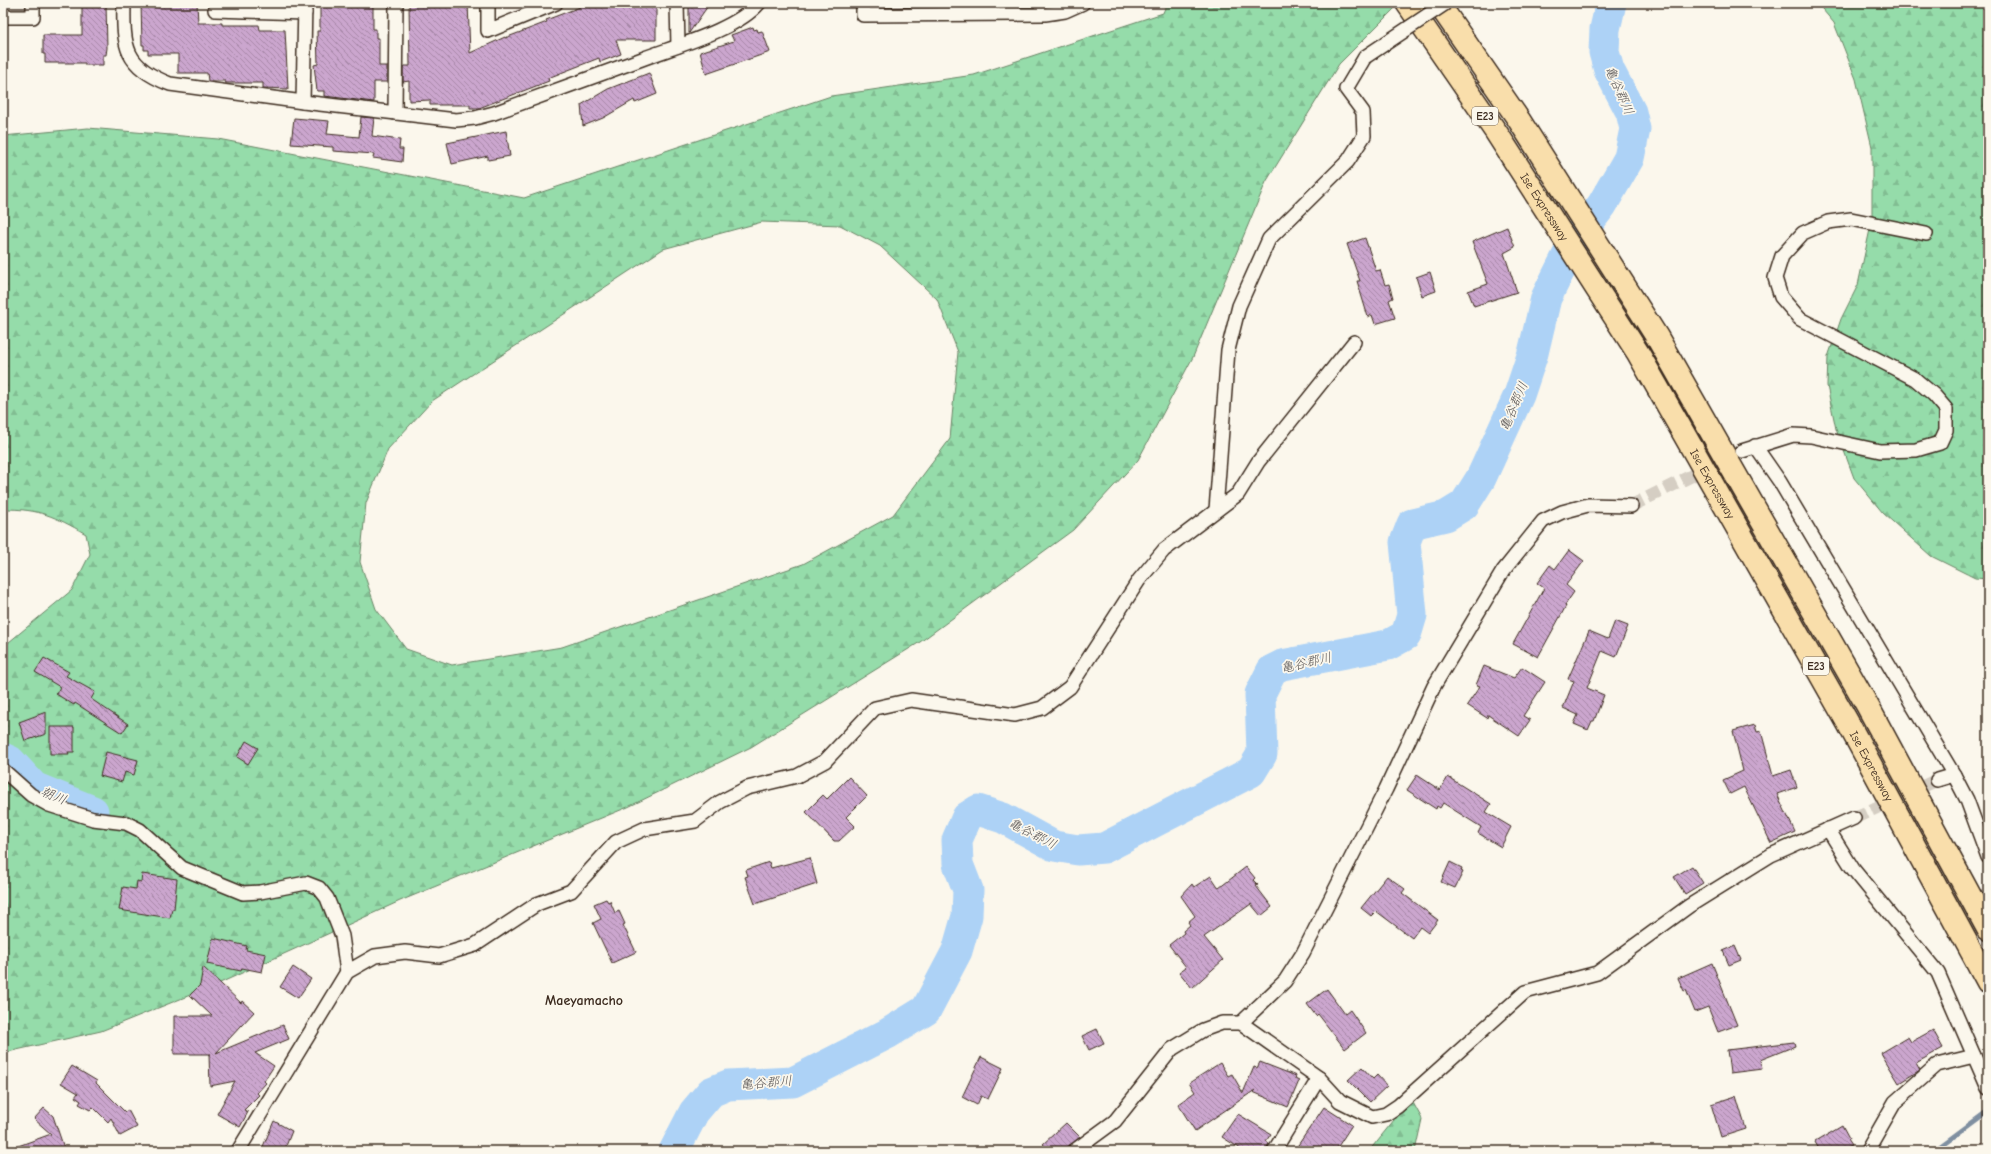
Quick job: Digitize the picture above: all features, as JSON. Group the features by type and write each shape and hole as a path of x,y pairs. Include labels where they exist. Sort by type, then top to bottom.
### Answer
{"highway":[{"name":"Ise Expressway","path":"1407,3 1496,132 1558,231 1638,353 1848,723 1988,982"},
{"name":"Ise Expressway","path":"1438,3 1519,120 1657,338 1863,698 1988,929"}],"street":[{"path":"3,17 33,18 33,3"},
{"path":"124,3 125,43 131,57 141,68 154,78 170,84 303,102 456,120 481,116 678,46 725,27 754,9 759,3"},
{"path":"215,3 215,10 305,8 303,102"},
{"path":"395,113 396,3"},
{"path":"488,3 488,31 556,3"},
{"path":"677,3 678,46"},
{"path":"862,3 862,15 954,8 1045,8 1065,11 1083,3"},
{"path":"1216,510 1228,350 1239,306 1269,239 1348,161 1364,136 1363,112 1346,89 1365,57 1446,3"},
{"path":"1742,450 1793,435 1811,436 1880,451 1916,450 1940,443 1946,430 1946,409 1934,395 1915,379 1800,319 1781,297 1775,278 1782,256 1803,233 1828,222 1851,219 1926,234"},
{"path":"238,1151 347,972 375,956 405,952 439,956 475,945 537,904 571,891 616,842 644,829 695,821 720,802 748,788 797,776 825,761 875,708 911,700 1015,715 1042,708 1070,687 1139,580 1164,550 1238,494 1258,462 1354,342"},
{"path":"1755,446 1780,482 1954,775 1967,800 1988,857"},
{"path":"1242,1023 1285,981 1303,952 1386,789 1434,686 1503,571 1543,521 1562,512 1588,505 1631,506"},
{"path":"3,770 31,795 49,805 93,819 126,822 140,830 182,868 243,893 260,892 306,883 319,888 327,898 342,936 347,972"},
{"path":"1937,780 1954,775"},
{"path":"1074,1151 1115,1120 1172,1049 1203,1030 1222,1023 1242,1023 1318,1078 1340,1101 1372,1117 1386,1114 1398,1106 1524,992 1597,973 1688,906 1771,856 1854,818"},
{"path":"1828,829 1853,869 1938,974 1988,1088"},
{"path":"1866,1151 1895,1102 1937,1065 1974,1056"},
{"path":"1274,1151 1318,1078"}],"green space":[{"path":"1167,3 1400,3 1339,64 1266,182 1193,357 1138,460 1073,530 920,642 751,747 628,807 400,901 220,983 101,1031 3,1053 3,647 72,590 90,554 86,534 65,522 37,512 3,509 3,136 88,128 218,139 524,198 831,96 974,75 1163,13","holes":["762,222 840,225 880,246 937,299 958,352 950,439 893,515 803,564 562,647 452,665 406,649 376,609 360,562 366,503 388,449 432,401 663,249"]},
{"path":"1817,3 1988,3 1988,579 1975,578 1931,556 1883,513 1854,478 1836,429 1827,386 1828,357 1841,319 1858,285 1872,220 1872,147 1856,79 1834,23"},
{"path":"1411,1099 1422,1119 1415,1151 1369,1151"}],"building":[{"path":"82,3 106,3 107,48 106,55 103,55 103,65 85,65 85,63 45,63 45,54 43,54 43,35 82,35"},
{"path":"141,3 197,3 198,23 222,23 222,25 259,25 260,30 285,30 288,89 263,88 263,83 225,83 225,81 208,81 207,73 178,73 178,54 148,54 148,50 144,50 144,45 142,45"},
{"path":"320,3 373,3 373,29 376,29 376,38 379,38 379,66 387,66 387,82 374,82 374,102 324,96 324,91 317,91 314,65 318,64 317,31 320,31"},
{"path":"468,3 470,53 505,37 547,22 546,20 580,7 579,3 656,3 656,40 616,40 621,54 600,62 599,58 548,78 549,81 479,108 470,108 470,105 430,105 430,100 409,101 409,81 403,82 403,66 410,66 409,4"},
{"path":"689,3 710,3 689,33"},
{"path":"753,27 754,30 757,29 758,32 762,31 770,52 706,74 700,52 734,41 731,35"},
{"path":"649,73 657,94 635,103 634,100 603,118 583,126 581,105 608,89"},
{"path":"361,117 374,118 372,136 400,140 399,149 403,149 402,162 373,158 374,154 333,151 333,147 291,144 294,118 329,121 327,134 359,137"},
{"path":"506,131 510,156 488,160 488,156 452,164 447,143"},
{"path":"1507,227 1515,247 1504,253 1517,292 1474,306 1468,291 1488,284 1472,242"},
{"path":"1365,238 1376,271 1380,270 1385,285 1389,284 1393,298 1389,300 1395,318 1375,324 1372,315 1368,317 1357,281 1360,281 1347,244"},
{"path":"1430,272 1436,291 1422,296 1416,277"},
{"path":"1569,550 1584,561 1566,585 1574,592 1565,605 1566,606 1538,657 1513,644 1544,588 1537,583 1550,565 1555,569"},
{"path":"1615,621 1628,626 1616,657 1602,651 1587,688 1604,695 1594,721 1592,721 1588,730 1574,724 1578,715 1563,708 1574,681 1568,679 1589,631 1608,639"},
{"path":"44,658 69,672 66,676 95,692 91,699 128,724 122,733 75,703 74,705 56,694 60,687 35,672"},
{"path":"1484,666 1514,678 1522,667 1545,682 1523,716 1530,720 1519,736 1488,715 1487,718 1467,705 1480,686 1476,685"},
{"path":"46,712 46,734 25,741 19,722"},
{"path":"1755,725 1757,732 1761,731 1773,776 1791,770 1797,787 1777,794 1795,832 1771,843 1744,787 1730,794 1723,780 1743,771 1733,731"},
{"path":"50,727 74,727 74,752 68,752 69,754 50,754"},
{"path":"246,741 258,748 248,764 237,757"},
{"path":"106,752 138,760 134,775 125,772 122,782 100,776"},
{"path":"1417,775 1440,790 1448,777 1491,804 1486,812 1511,827 1501,847 1478,833 1481,827 1443,803 1440,808 1437,806 1436,809 1407,790"},
{"path":"849,777 867,796 846,817 855,826 839,841 834,841 806,812 823,795 827,799"},
{"path":"810,858 817,884 755,904 745,877 748,876 746,870 769,862 771,868"},
{"path":"1450,862 1462,868 1461,871 1463,872 1455,888 1441,882"},
{"path":"1692,866 1703,883 1685,894 1674,877"},
{"path":"1246,867 1255,878 1253,880 1258,885 1256,886 1272,907 1261,916 1251,904 1204,937 1223,960 1192,988 1179,972 1186,967 1169,945 1184,933 1183,931 1190,925 1188,922 1195,916 1181,896 1192,884 1194,887 1211,876 1219,888"},
{"path":"142,874 177,879 174,909 172,909 170,918 119,910 123,887 136,889 137,881 141,882"},
{"path":"1387,876 1405,889 1402,893 1438,920 1428,933 1420,927 1412,938 1376,911 1371,916 1361,908"},
{"path":"606,899 608,902 610,901 615,913 619,911 625,924 623,925 636,952 612,963 593,923 601,919 594,904"},
{"path":"213,938 247,946 246,950 266,954 262,972 242,968 241,971 207,964"},
{"path":"1735,946 1741,960 1729,965 1723,951"},
{"path":"1712,963 1737,1025 1718,1032 1708,1007 1695,1012 1686,990 1684,991 1678,978"},
{"path":"203,967 241,1003 242,1001 254,1012 216,1053 283,1025 289,1039 255,1053 274,1066 264,1081 266,1083 257,1093 259,1095 244,1110 248,1112 240,1127 217,1114 235,1081 210,1086 209,1055 211,1054 174,1054 174,1016 212,1016 190,995 200,985"},
{"path":"293,967 311,979 298,998 280,987"},
{"path":"1327,989 1345,1014 1350,1010 1366,1033 1345,1049 1318,1014 1316,1016 1307,1004"},
{"path":"1097,1029 1104,1043 1089,1050 1082,1036"},
{"path":"1933,1030 1943,1048 1916,1063 1920,1070 1899,1083 1881,1053 1908,1037 1911,1042"},
{"path":"1794,1042 1795,1046 1760,1060 1762,1069 1730,1073 1727,1050"},
{"path":"981,1057 1003,1068 988,1099 981,1096 977,1105 962,1097"},
{"path":"1260,1062 1296,1076 1295,1079 1299,1081 1288,1107 1253,1092 1255,1090 1195,1131 1178,1104 1195,1092 1189,1083 1220,1063 1228,1076 1232,1074 1243,1093 1254,1067 1257,1068"},
{"path":"72,1066 97,1081 96,1083 125,1112 128,1110 137,1127 120,1136 111,1118 108,1122 93,1107 90,1110 79,1104 81,1101 75,1097 78,1093 61,1083"},
{"path":"1362,1067 1373,1079 1377,1075 1387,1086 1370,1102 1348,1080"},
{"path":"1736,1096 1746,1129 1721,1137 1711,1104"},
{"path":"1324,1107 1352,1125 1335,1151 1294,1151"},
{"path":"44,1108 53,1116 65,1151 10,1151 10,1149 51,1134 34,1119"},
{"path":"1238,1114 1271,1134 1266,1141 1269,1143 1266,1151 1244,1151 1222,1137"},
{"path":"274,1121 292,1131 284,1151 261,1151"},
{"path":"1066,1123 1080,1137 1064,1151 1050,1151 1043,1144"},
{"path":"1842,1126 1851,1146 1841,1151 1820,1151 1815,1142"}],"waterway":[{"name":"亀谷郡川","path":"674,1151 694,1112 711,1092 728,1085 793,1082 887,1034 926,1010 957,951 967,916 968,890 958,864 957,840 967,817 978,810 1003,818 1054,846 1078,850 1104,848 1251,772 1262,754 1260,694 1272,670 1282,665 1388,645 1406,635 1412,615 1405,542 1412,524 1446,516 1464,505 1481,478 1519,395 1533,353 1546,298 1575,240 1602,205 1629,158 1635,129 1631,112 1609,70 1604,52 1605,29 1611,3"},
{"name":"朝川","path":"3,758 10,761 34,787 93,811"},
{"path":"1934,1151 1988,1111"}],"tunnel":[{"path":"1631,506 1731,456"},
{"path":"1854,818 1937,780"}],"district":[{"name":"Maeyamacho","path":"584,1000"}]}
